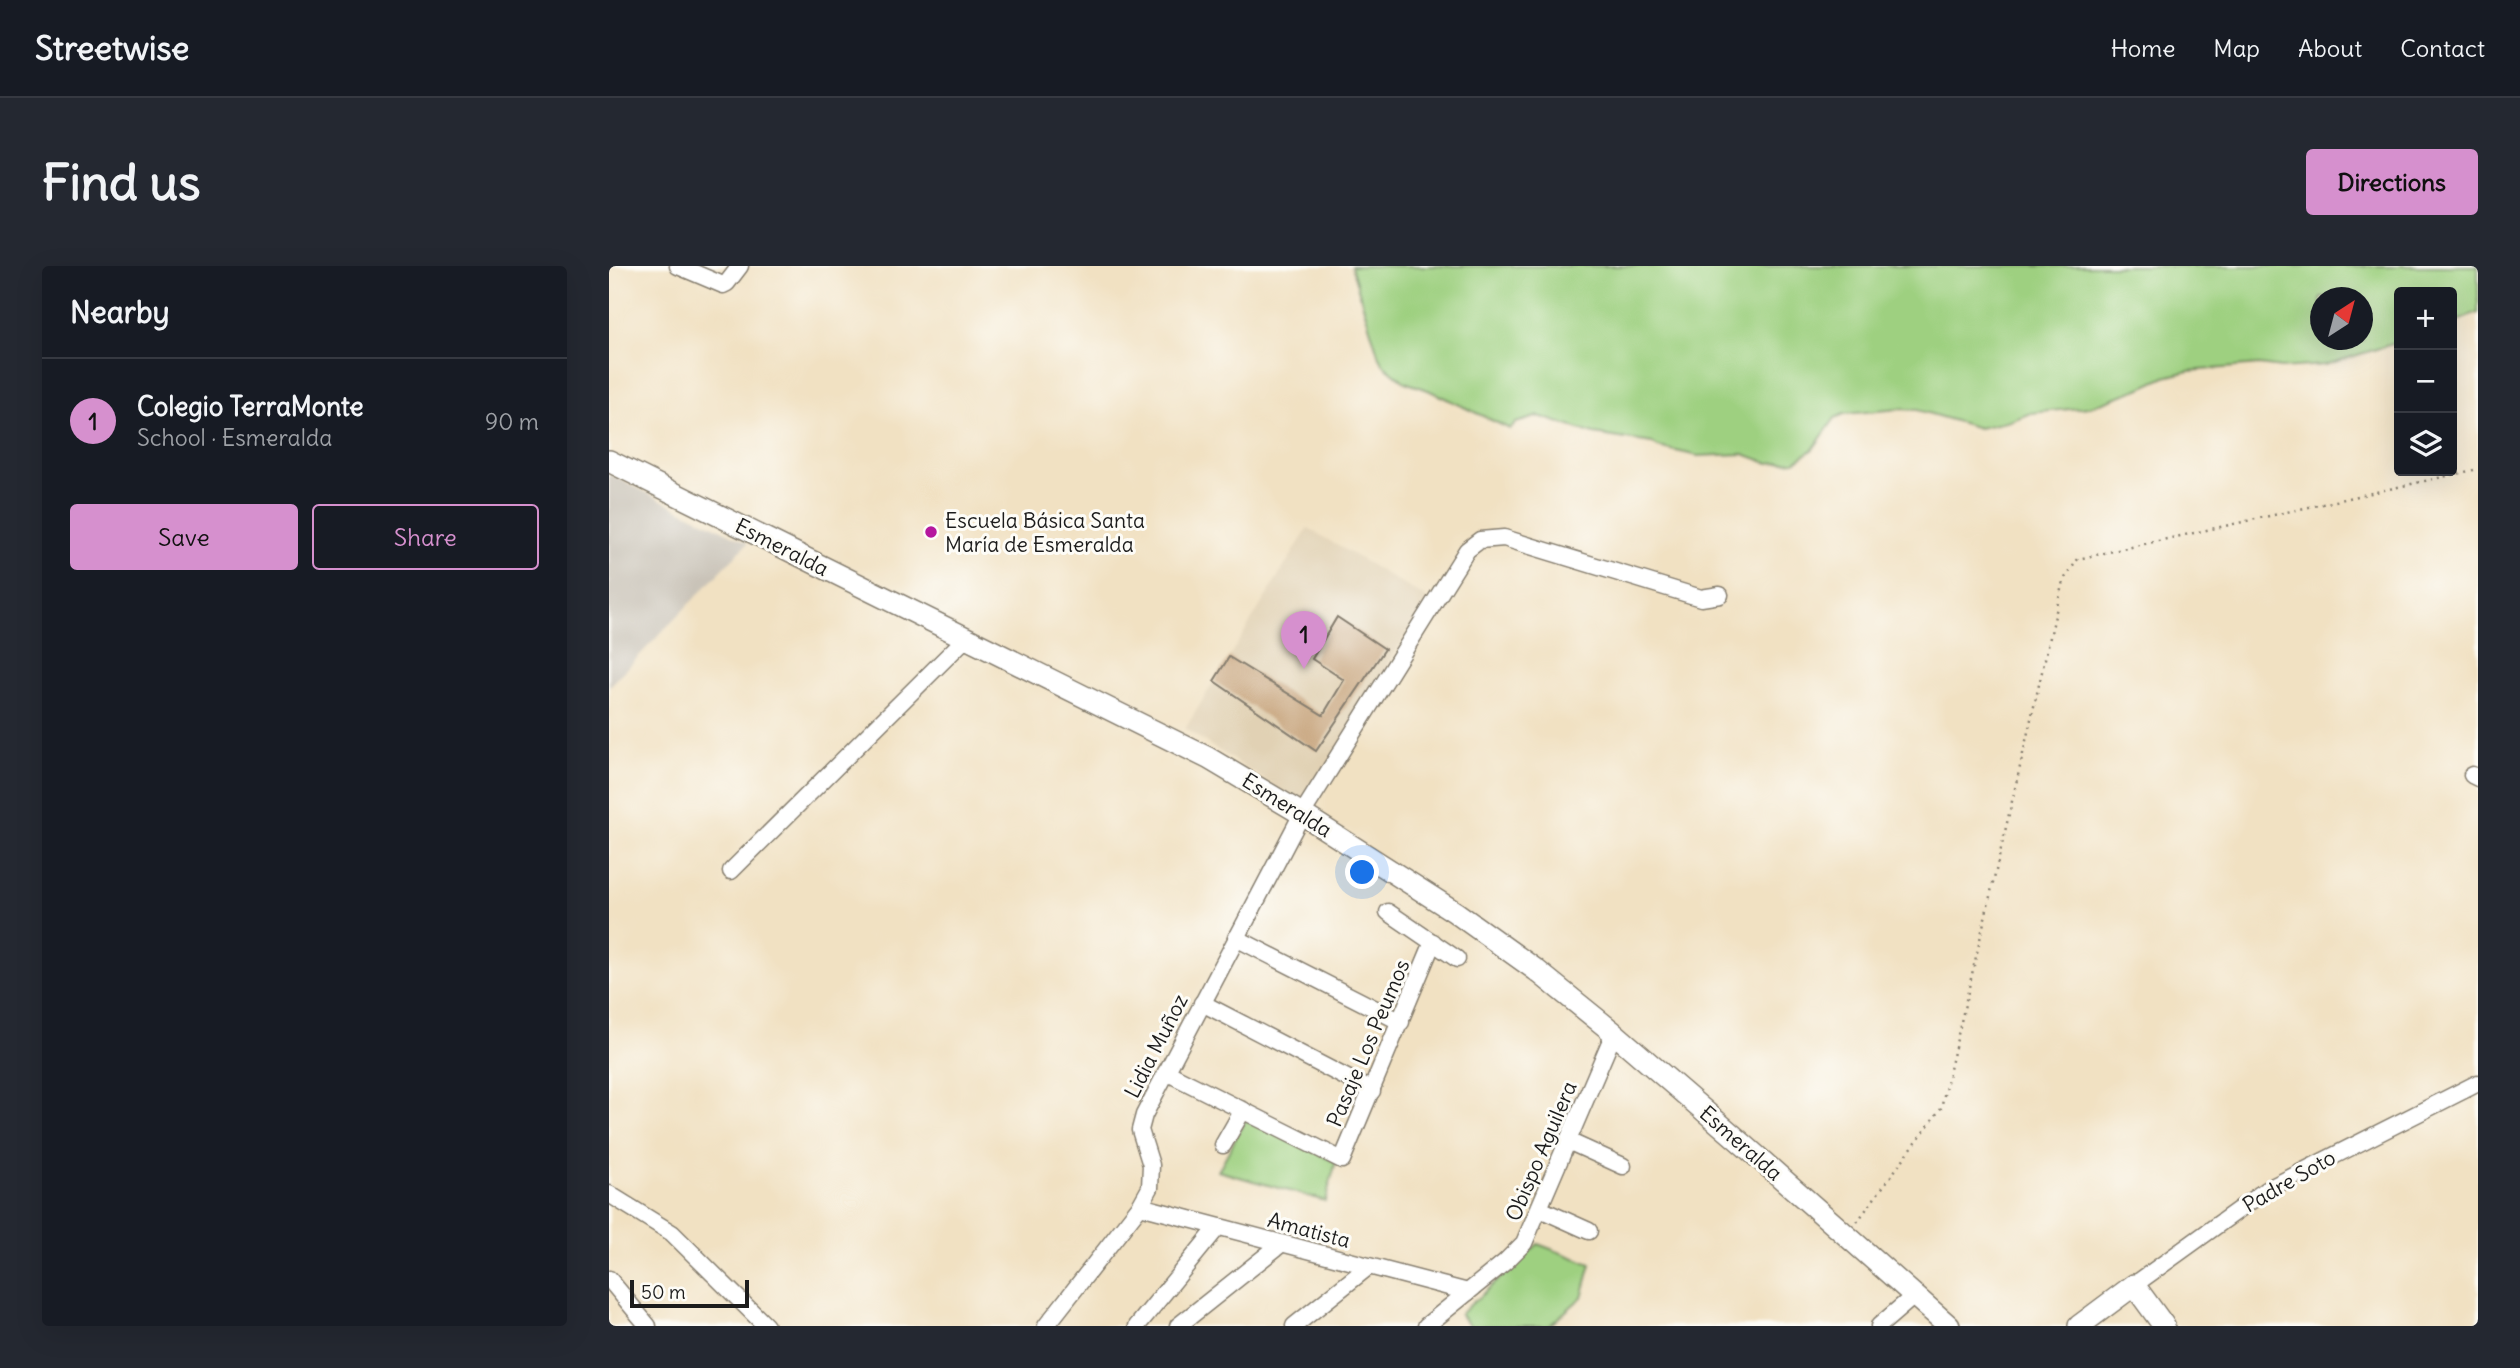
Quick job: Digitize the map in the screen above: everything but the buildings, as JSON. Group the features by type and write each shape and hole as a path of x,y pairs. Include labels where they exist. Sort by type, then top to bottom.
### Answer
{"street":[{"path":"678,266 723,285 740,266"},
{"name":"Esmeralda","path":"609,461 1208,758 1302,814 1496,940 1614,1033 1949,1326"},
{"name":"Lidia Muñoz","path":"1046,1326 1140,1206 1150,1188 1151,1165 1140,1130 1144,1115 1302,814 1467,550 1480,540 1504,538 1702,598 1720,595"},
{"path":"731,871 965,639"},
{"path":"1388,912 1457,959"},
{"path":"1236,938 1401,1023"},
{"name":"Pasaje Los Peumos","path":"1243,1110 1342,1160 1433,942"},
{"path":"1202,1003 1372,1091"},
{"name":"Obispo Aguilera","path":"1426,1326 1518,1251 1531,1231 1614,1033"},
{"path":"1166,1072 1243,1110 1223,1145"},
{"name":"Padre Soto","path":"2079,1326 2266,1190 2478,1083"},
{"path":"1569,1141 1623,1166"},
{"path":"609,1194 672,1233 766,1326"},
{"name":"Amatista","path":"1140,1206 1468,1292"},
{"path":"1540,1209 1589,1231"},
{"path":"1137,1326 1218,1227"},
{"path":"1178,1326 1280,1244"},
{"path":"1294,1326 1368,1267"},
{"path":"609,1279 648,1326"},
{"path":"2134,1285 2164,1326"},
{"path":"1879,1326 1915,1295"}],"path":[{"path":"1846,1236 1941,1108 2063,582 2078,559 2478,469"}],"shaded area":[{"path":"609,474 748,543 609,687"},
{"path":"1308,528 1428,599 1304,805 1185,729"}],"green space":[{"path":"1351,266 2478,266 2478,313 2457,321 2457,287 2394,287 2394,344 2325,365 2281,368 2259,365 2189,371 2165,377 2089,407 2031,413 1979,428 1917,410 1844,414 1835,418 1813,449 1795,461 1768,463 1744,454 1698,456 1658,447 1652,443 1594,434 1539,416 1516,423 1510,429 1405,382 1384,365 1379,357"},
{"path":"1247,1117 1336,1162 1325,1201 1218,1171"},
{"path":"1538,1244 1591,1264 1582,1297 1549,1326 1470,1326 1460,1314"}],"place":[{"name":"Escuela Básica Santa María de Esmeralda","path":"931,532"},
{"name":"Colegio TerraMonte","path":"1304,669"}]}
